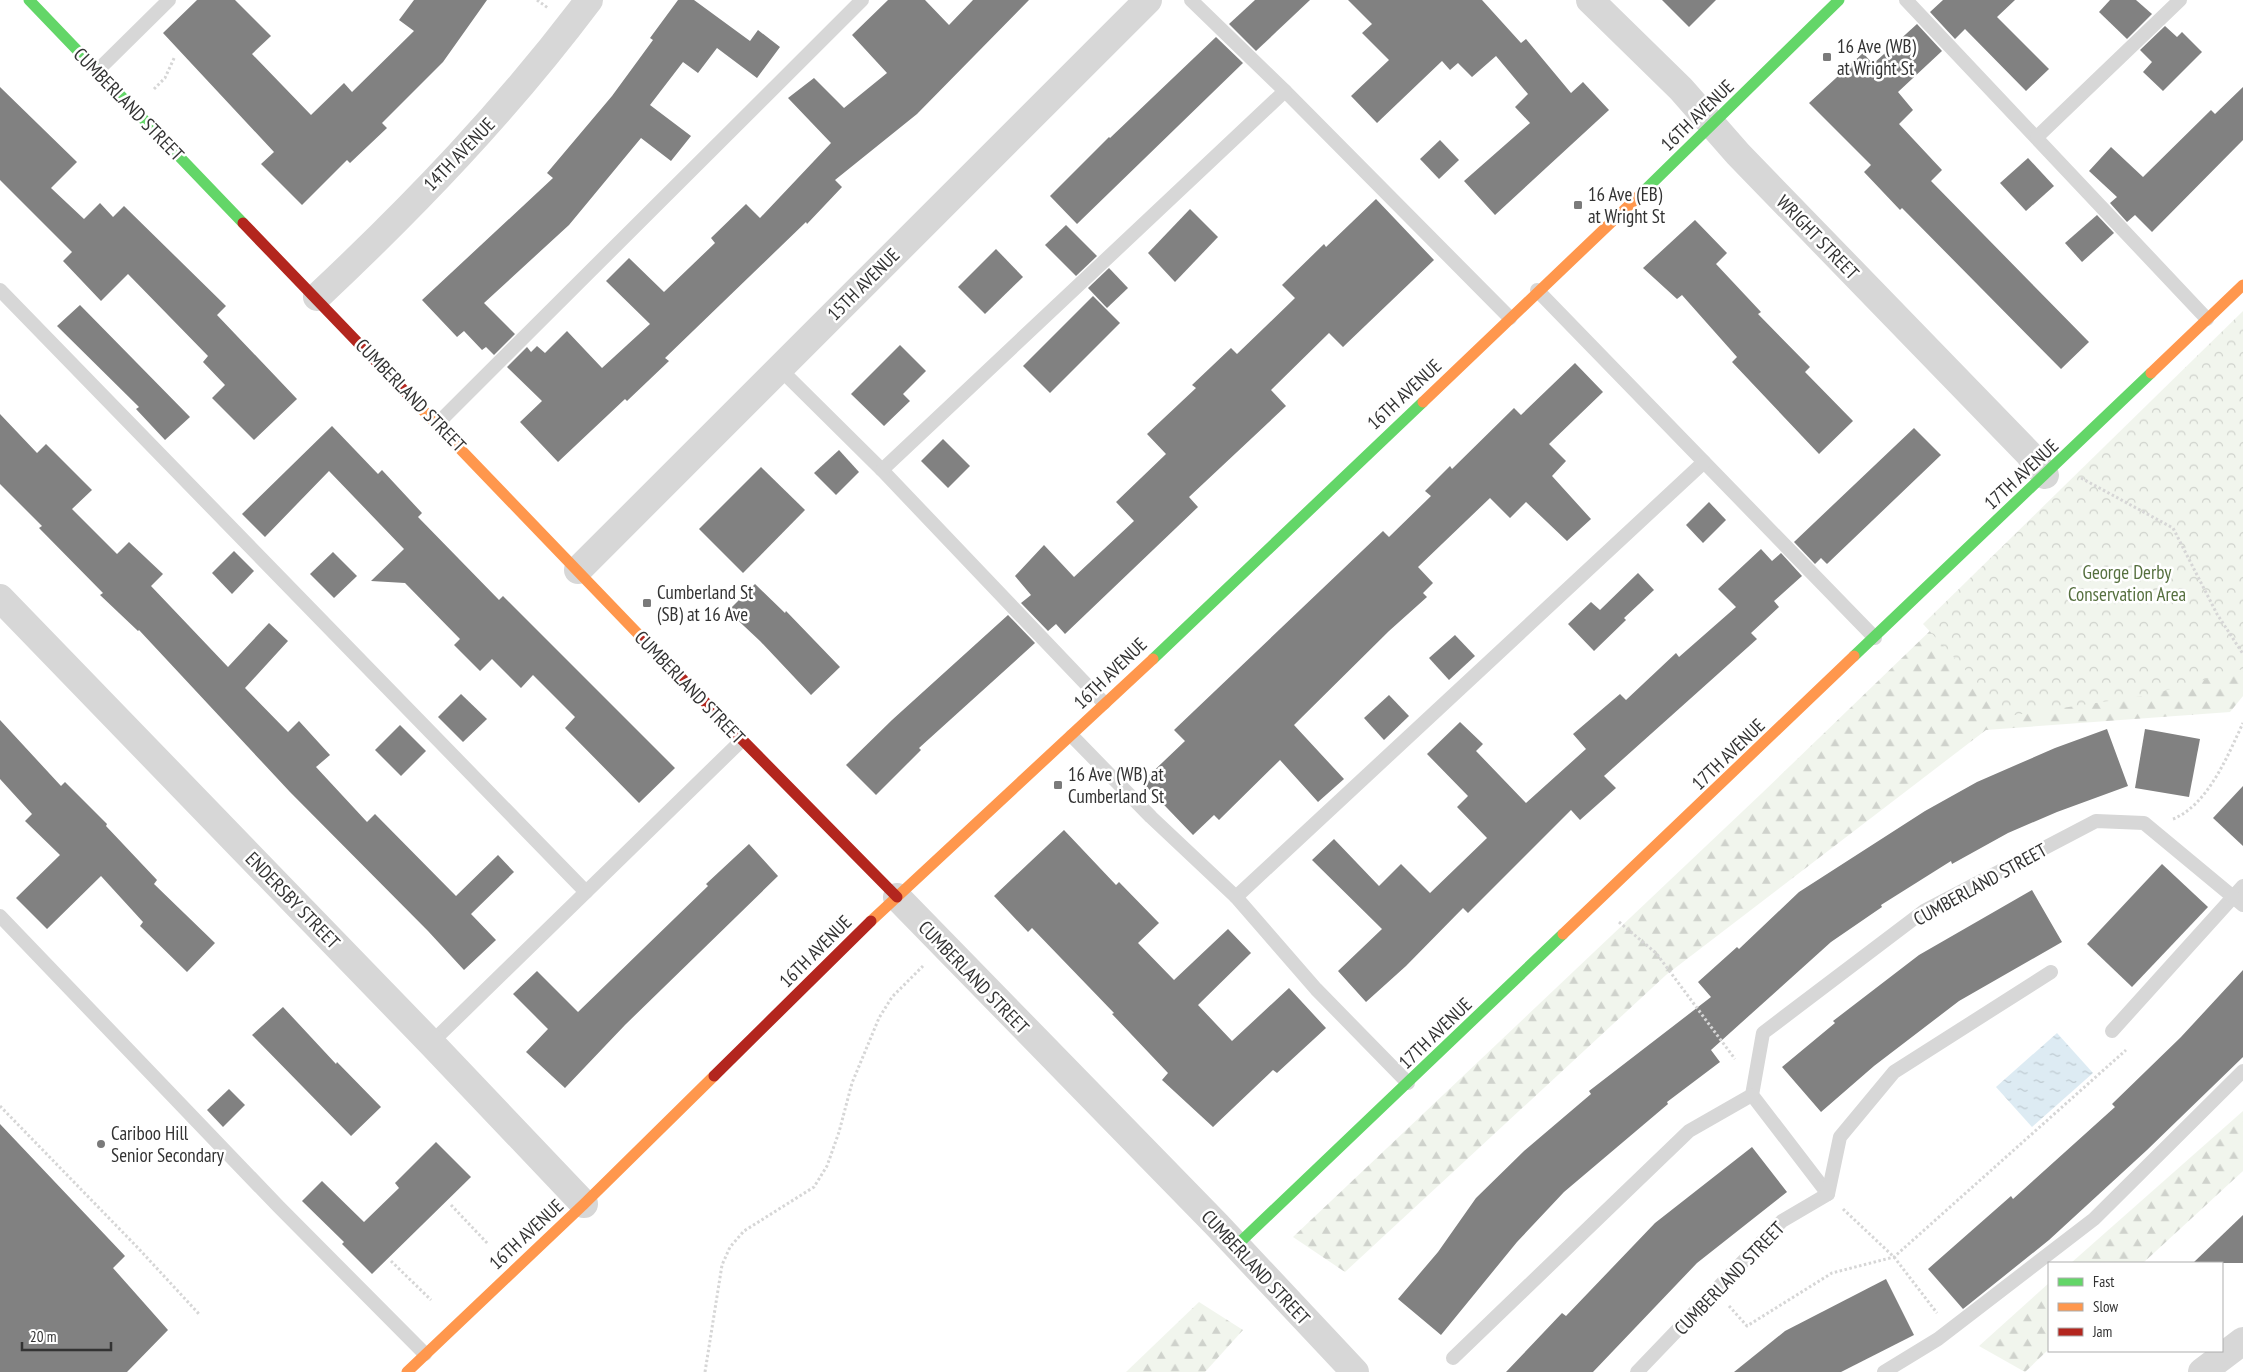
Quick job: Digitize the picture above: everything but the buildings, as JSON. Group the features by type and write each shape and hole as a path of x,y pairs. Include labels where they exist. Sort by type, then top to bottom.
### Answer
{"street":[{"name":"CUMBERLAND STREET","path":"29,0 317,297 741,740 897,897 1236,1246 1355,1372"},
{"name":"14TH AVENUE","path":"317,297 445,171 497,116 589,0"},
{"name":"15TH AVENUE","path":"578,570 1148,0"},
{"name":"WRIGHT STREET","path":"1590,0 1681,89 1711,125 2028,453 2045,475"},
{"name":"16TH AVENUE","path":"407,1372 584,1204 897,897 1072,736 1104,703 1510,318 1839,0"},
{"name":"17TH AVENUE","path":"1236,1246 2243,285"},
{"name":"ENDERSBY STREET","path":"0,598 431,1042 584,1204"},
{"path":"2202,1372 2243,1341"}],"lane":[{"path":"97,70 169,0"},
{"path":"438,423 862,0"},
{"path":"1191,0 1285,91 1510,318"},
{"path":"1906,0 2037,137 2207,320"},
{"path":"2037,137 2180,0"},
{"path":"882,470 1285,91"},
{"path":"0,290 586,892"},
{"path":"1537,290 1875,638"},
{"path":"779,368 882,470 1104,703"},
{"path":"1236,897 1704,462"},
{"path":"1072,736 1151,817 1236,897 1316,989 1408,1083"},
{"path":"431,1042 741,740"},
{"name":"CUMBERLAND STREET","path":"1752,1095 1764,1033 1924,911 2096,821 2144,823 2238,901"},
{"path":"2112,1031 2238,901 2243,886"},
{"path":"0,916 279,1207 425,1354"},
{"path":"1828,1194 1840,1137 1894,1072 2051,972"},
{"path":"1884,1372 1950,1330 2094,1219 2243,1072"},
{"path":"1453,1358 1689,1130 1752,1095 1828,1194"},
{"name":"CUMBERLAND STREET","path":"1637,1372 1782,1221 1828,1194"}],"path":[{"path":"153,90 165,78 176,56"},
{"path":"2077,474 2173,528 2218,614 2243,654"},
{"path":"2150,828 2185,814 2212,783 2243,723"},
{"path":"1598,902 1656,953 1733,1055 1752,1095"},
{"path":"705,1372 722,1264 730,1247 744,1231 814,1187 827,1166 839,1132 852,1083 879,1018 892,997 923,966"},
{"path":"1716,1291 1747,1326 1832,1273 1894,1257 2126,1049 2112,1031"},
{"path":"0,1106 139,1249 199,1314"},
{"path":"1828,1194 1894,1257 1950,1330"},
{"path":"451,1205 488,1244"},
{"path":"391,1261 431,1300"}],"green space":[{"name":"George Derby Conservation Area","path":"2243,311 2243,669 2149,695 2008,716 1923,624"},
{"path":"2243,329 2243,696 2230,712 1986,730 1666,975 1345,1272 1293,1237 1762,793"},
{"path":"2243,1111 2243,1171 2144,1262 2072,1262"},
{"path":"2048,1284 2048,1350 2025,1372 1979,1346"},
{"path":"1199,1302 1243,1330 1205,1372 1126,1372"}],"water":[{"path":"2057,1033 2093,1073 2032,1127 1996,1087"}],"traffic: fast":[{"path":"29,0 243,223"},
{"path":"1643,192 1839,0"},
{"path":"1854,656 2151,373"},
{"path":"1153,659 1423,402"},
{"path":"1236,1246 1563,934"}],"traffic: slow":[{"path":"1423,402 1643,192"},
{"path":"2151,373 2243,285"},
{"path":"416,403 642,638"},
{"path":"1563,934 1854,656"},
{"path":"871,921 1153,659"},
{"path":"407,1372 584,1204 714,1076"}],"traffic: jam":[{"path":"243,223 416,403"},
{"path":"642,638 897,897"},
{"path":"714,1076 871,921"}],"place":[{"name":"16 Ave (WB) at Wright St","path":"1827,57"},
{"name":"16 Ave (EB) at Wright St","path":"1578,205"},
{"name":"Cumberland St (SB) at 16 Ave","path":"647,603"},
{"name":"16 Ave (WB) at Cumberland St","path":"1058,785"},
{"name":"Cariboo Hill Senior Secondary","path":"101,1144"}]}
